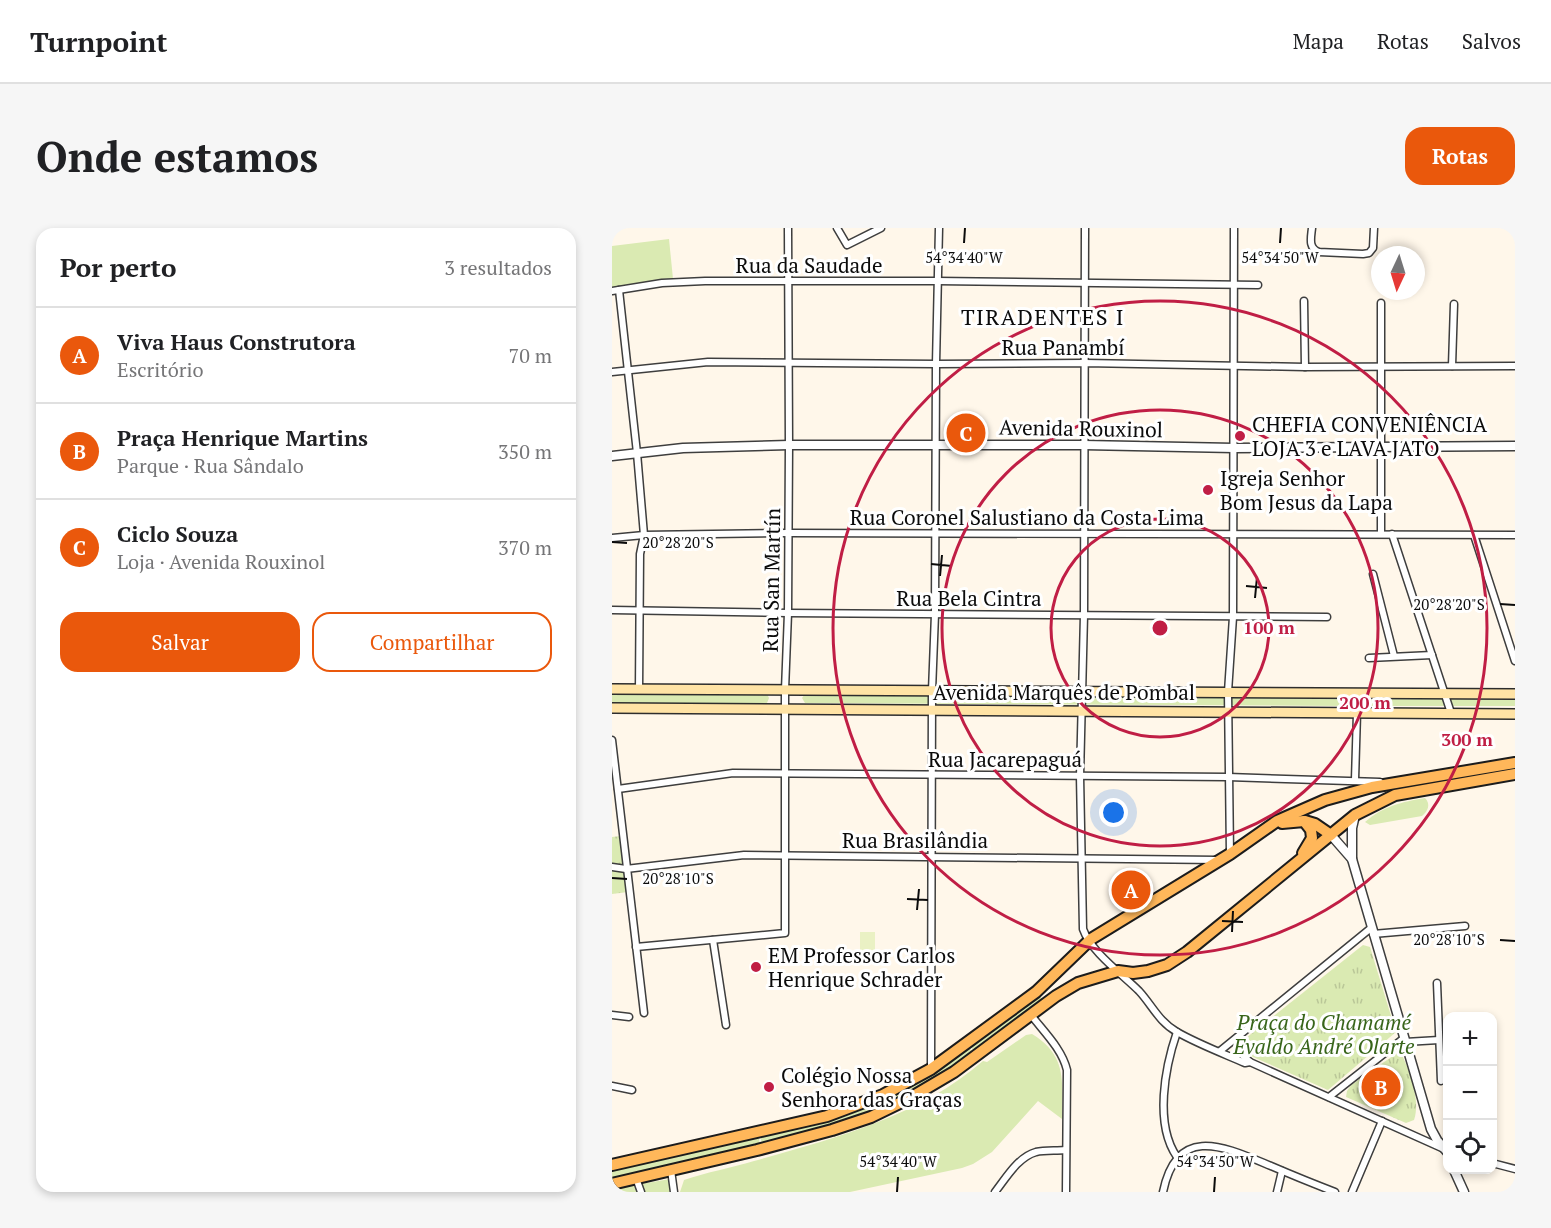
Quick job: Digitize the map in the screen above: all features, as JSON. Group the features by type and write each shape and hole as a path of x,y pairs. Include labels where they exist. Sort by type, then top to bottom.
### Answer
{"main road":[{"name":"Avenida Marquês de Pombal","path":"612,690 1515,694"},
{"path":"780,690 776,697 780,709"},
{"path":"801,709 802,690"},
{"path":"921,710 926,691"},
{"path":"949,691 948,702 951,710"},
{"path":"1076,710 1074,698 1077,691"},
{"path":"1099,692 1097,699 1100,710"},
{"path":"1218,711 1223,692"},
{"path":"1247,692 1245,699 1247,711"},
{"name":"Avenida Marquês de Pombal","path":"612,708 1515,714"},
{"path":"612,1166 827,1116 864,1103 932,1069 1044,985 1089,940 1230,854 1277,820 1325,800 1393,783 1515,763"},
{"path":"612,1184 718,1160 832,1130 890,1108 954,1072 1078,983 1118,971 1133,973 1167,965 1187,952 1355,816 1395,795 1515,774"},
{"path":"1257,833 1278,823 1304,821 1315,824 1331,835"},
{"path":"1293,866 1312,838 1311,830 1304,821"},
{"path":"1021,1003 1031,1015"},
{"path":"718,1160 729,1152 732,1139"},
{"path":"636,1178 639,1165 650,1157"}],"street":[{"name":"Rua San Martín","path":"780,690 788,613 788,228"},
{"path":"837,228 847,245 881,228"},
{"path":"932,1069 932,710 926,691 935,614 939,228"},
{"path":"1077,691 1084,615 1085,228"},
{"path":"1230,854 1228,711 1223,692 1233,617 1234,228"},
{"path":"1312,228 1311,245 1314,250 1363,254 1369,253 1373,248 1374,228"},
{"name":"Rua da Saudade","path":"616,290 662,283 705,281 788,283 937,280 1258,285"},
{"path":"616,290 637,453 644,535 640,554 639,690"},
{"path":"1304,301 1305,367"},
{"path":"1381,303 1382,534"},
{"path":"1452,366 1454,304"},
{"name":"Rua Panambí","path":"612,372 708,362 1084,363 1305,367 1515,366"},
{"name":"Avenida Rouxinol","path":"612,456 683,448 789,445 1084,445 1234,448 1515,446"},
{"name":"Rua Coronel Salustiano da Costa Lima","path":"612,538 644,535 789,532 1515,535"},
{"path":"1392,534 1451,713"},
{"path":"1474,535 1515,661"},
{"path":"1372,574 1394,656"},
{"name":"Rua Bela Cintra","path":"612,609 788,613 1327,617"},
{"path":"1369,658 1432,655"},
{"path":"636,947 785,933 784,774 780,709"},
{"path":"1076,710 1080,776 1083,929 1089,940 1140,993 1163,1022 1177,1032 1245,1063 1251,1062"},
{"path":"1355,780 1357,713"},
{"path":"612,740 644,1013"},
{"name":"Rua Jacarepaguá","path":"618,789 733,773 1228,777 1393,783"},
{"path":"1355,816 1352,828 1352,859 1431,1128 1443,1147"},
{"path":"1331,835 1352,859"},
{"name":"Rua Brasilândia","path":"612,867 626,868 744,855 1219,860"},
{"path":"1220,1051 1372,931 1465,927"},
{"path":"714,940 726,1025"},
{"path":"1437,983 1441,1082"},
{"path":"612,1015 629,1017"},
{"path":"1031,1015 1056,1047 1067,1070 1066,1192"},
{"path":"1177,1032 1166,1076 1164,1108 1170,1147 1177,1157"},
{"path":"1240,1035 1240,1055 1250,1059 1251,1062 1443,1149"},
{"path":"1329,1097 1404,1040 1439,1040"},
{"path":"612,1086 632,1090"},
{"path":"1352,1192 1382,1121"},
{"path":"1163,1192 1165,1180 1177,1157 1190,1149 1204,1146 1220,1146 1335,1192"},
{"path":"995,1192 1020,1161 1028,1155 1037,1151 1065,1150"},
{"path":"1497,1164 1515,1169"},
{"path":"671,1170 674,1192"},
{"path":"1277,1192 1282,1171"},
{"path":"1456,1174 1464,1192"},
{"path":"636,1178 641,1192"}],"green space":[{"path":"669,239 673,279 612,288 612,246"},
{"path":"612,693 767,694 769,698 767,703 612,703"},
{"path":"805,694 1346,697 1345,706 805,703 802,698"},
{"path":"1359,698 1515,698 1515,706 1358,706"},
{"path":"1425,798 1428,807 1422,816 1370,825 1365,822 1393,806"},
{"path":"621,836 628,892 612,894 612,837"},
{"path":"860,932 875,932 875,958 860,958"},
{"name":"Praça do Chamamé Evaldo André Olarte","path":"1363,945 1370,947 1396,1032 1328,1090 1253,1057 1242,1049 1241,1046 1246,1038"},
{"path":"1038,993 1044,1002 976,1054 969,1044"},
{"path":"1032,1034 1044,1042 1057,1061 1062,1082 1062,1119 1038,1101 992,1152 973,1164 850,1192 680,1192 684,1180 814,1144 904,1111 932,1097 983,1061 987,1062 1026,1035"},
{"path":"967,1045 975,1055 890,1108 763,1148 760,1135 830,1117"},
{"path":"1400,1051 1410,1075 1416,1103 1414,1120 1406,1123 1346,1097 1351,1085"},
{"path":"758,1135 761,1148 612,1181 612,1168"},
{"path":"670,1179 671,1192 612,1192 612,1189"}],"place":[{"name":"Ciclo Souza","path":"966,433"},
{"name":"CHEFIA CONVENIÊNCIA LOJA 3 e LAVA JATO","path":"1240,436"},
{"name":"Igreja Senhor Bom Jesus da Lapa","path":"1208,490"},
{"name":"Viva Haus Construtora","path":"1131,890"},
{"name":"EM Professor Carlos Henrique Schrader","path":"756,967"},
{"name":"Colégio Nossa Senhora das Graças","path":"769,1087"},
{"name":"Praça Henrique Martins","path":"1381,1087"}],"district":[{"name":"TIRADENTES I","path":"1043,316"}]}
